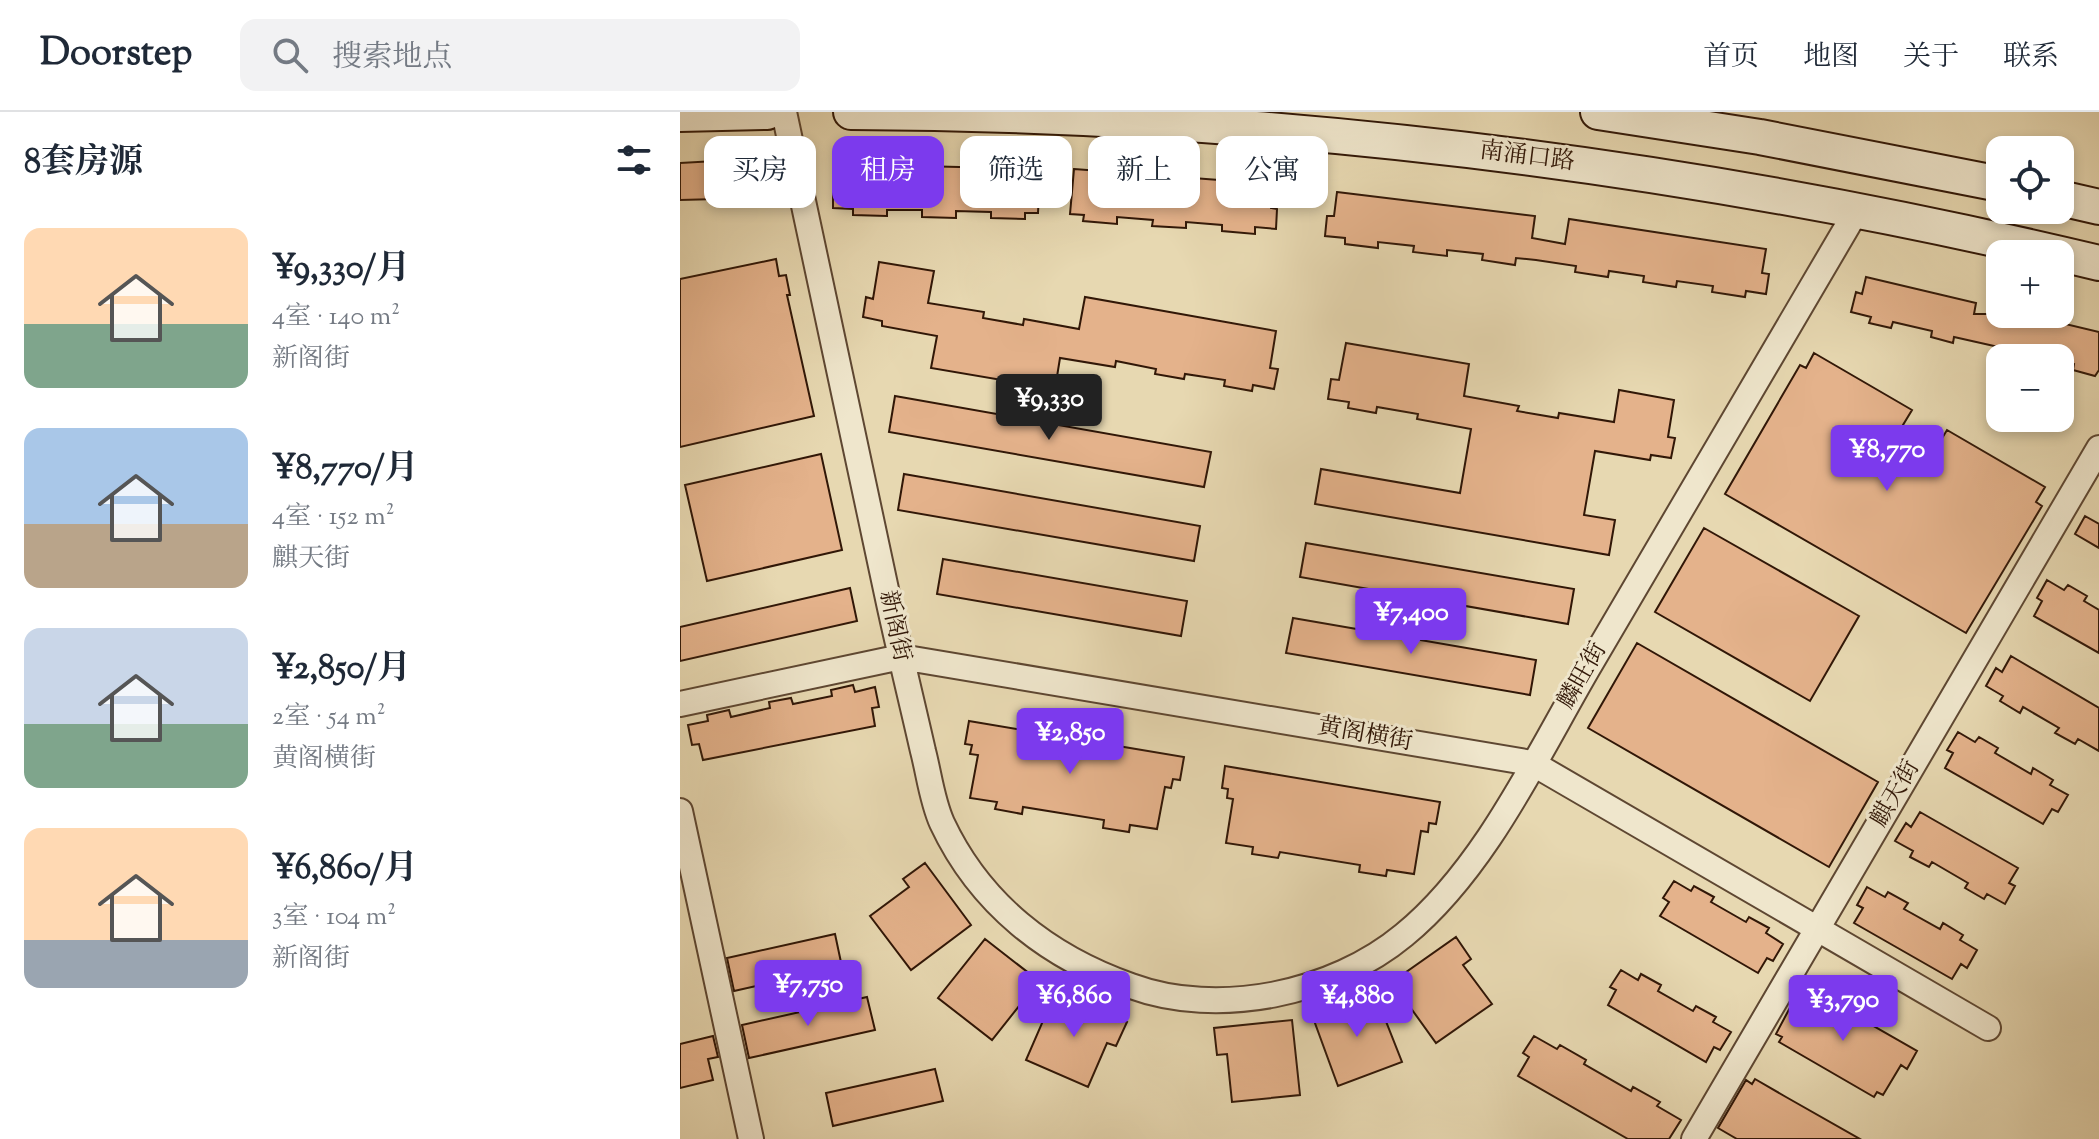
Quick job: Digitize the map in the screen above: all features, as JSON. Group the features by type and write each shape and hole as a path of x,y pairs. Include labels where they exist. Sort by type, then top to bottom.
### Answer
{"main road":[{"path":"680,114 767,112"},
{"name":"南涌口路","path":"851,112 1062,117 1338,136 1614,169 1857,210 2099,263"},
{"path":"1598,112 1760,137 1986,181"},
{"path":"2074,201 2099,207"}],"street":[{"name":"新阁街","path":"784,112 901,657 940,818 966,866 1001,909 1042,944 1089,971 1141,990 1195,999"},
{"name":"麟旺街","path":"1195,999 1250,998 1303,987 1354,967 1400,939 1441,902 1474,858 1532,763 1857,210"},
{"name":"麒天街","path":"1694,1139 2099,448"},
{"name":"黄阁横街","path":"680,704 901,657 1532,763 1988,1028"},
{"path":"680,811 751,1139"}],"building":[{"path":"704,162 704,199 680,200 680,163"},
{"path":"944,167 960,167 960,208 1038,208 1038,213 1025,213 1025,219 991,218 991,212 956,211 956,218 922,217 922,210 887,210 887,216 853,215 853,209 833,208 944,208"},
{"path":"1074,169 1088,170 1088,208 1200,208 1200,179 1216,180 1216,208 1277,209 1276,229 1255,227 1255,234 1222,231 1222,225 1186,222 1186,228 1152,226 1153,220 1117,217 1117,224 1083,221 1084,215 1070,214"},
{"path":"1337,192 1535,216 1532,238 1565,244 1569,219 1766,249 1762,273 1769,274 1766,294 1746,291 1745,297 1712,292 1713,286 1677,281 1676,287 1643,282 1644,276 1609,271 1608,277 1575,272 1576,266 1536,260 1516,258 1515,265 1482,260 1483,254 1447,250 1447,256 1413,252 1414,246 1378,242 1378,248 1345,244 1345,238 1325,236 1327,216 1334,216"},
{"path":"776,259 779,276 786,275 790,295 787,295 814,416 680,447 680,279"},
{"path":"879,262 934,271 928,303 984,312 983,318 1023,325 1024,319 1079,329 1085,297 1276,331 1270,368 1278,369 1274,389 1253,385 1252,391 1224,386 1225,380 1185,374 1184,379 1155,374 1156,369 1116,361 1115,367 1060,358 1055,389 931,368 937,336 882,326 882,321 863,317 866,297 873,299"},
{"path":"1866,277 1976,303 1974,314 1986,314 1986,328 2074,326 2099,332 2099,370 2095,376 2074,370 2074,344 1986,344 1954,337 1953,343 1931,337 1932,331 1893,322 1891,328 1869,323 1871,317 1851,312 1856,292 1862,294"},
{"path":"1346,343 1469,364 1464,396 1519,406 1517,411 1558,418 1559,413 1614,422 1619,390 1674,400 1668,437 1675,438 1671,458 1651,455 1650,460 1595,451 1584,515 1615,520 1609,555 1315,504 1321,469 1460,493 1471,429 1417,419 1418,414 1377,407 1376,413 1348,408 1349,402 1328,399 1331,379 1339,380"},
{"path":"1814,353 1912,410 1903,425 1938,445 1947,430 2045,487 2036,502 2042,506 1966,633 1725,494 1800,365 1806,368"},
{"path":"895,396 1211,452 1204,487 889,432"},
{"path":"821,454 842,550 707,581 685,485"},
{"path":"904,474 1200,526 1194,561 898,510"},
{"path":"2085,516 2099,524 2099,548 2075,534"},
{"path":"1704,528 1859,616 1810,701 1655,612"},
{"path":"1306,543 1574,589 1568,624 1300,577"},
{"path":"943,559 1187,601 1181,636 937,594"},
{"path":"2047,580 2064,590 2068,585 2087,596 2084,601 2099,610 2099,653 2034,616 2042,601 2037,598"},
{"path":"850,588 857,621 680,661 680,627"},
{"path":"1293,618 1536,660 1530,695 1286,653"},
{"path":"1637,643 1878,782 1829,867 1588,728"},
{"path":"2011,656 2099,708 2099,751 2078,739 2075,744 2055,733 2059,728 2023,707 2020,713 2000,701 2003,696 1986,686 1996,668 2002,672"},
{"path":"853,685 855,692 875,687 879,707 872,708 875,726 703,760 699,744 692,745 688,725 708,721 707,715 729,710 731,717 770,708 769,702 791,698 793,704 832,696 831,690"},
{"path":"969,721 1184,757 1180,780 1173,779 1171,788 1165,787 1157,829 1130,825 1129,832 1103,828 1104,820 1023,807 1022,814 995,809 997,802 970,798 978,755 970,754 972,745 965,744"},
{"path":"1958,732 1975,742 1979,737 1998,748 1995,753 2031,774 2033,768 2053,780 2050,785 2068,795 2058,812 2052,809 2043,824 1945,768 1953,753 1947,750"},
{"path":"1225,766 1440,802 1436,824 1429,823 1428,832 1421,831 1414,874 1387,870 1386,876 1359,872 1360,865 1280,852 1278,858 1252,854 1253,847 1226,843 1233,799 1227,798 1228,789 1222,788"},
{"path":"1920,812 2018,868 2009,883 2015,886 2005,904 1987,894 1984,899 1965,888 1968,883 1932,862 1929,867 1910,857 1913,851 1895,841 1906,823 1911,827"},
{"path":"925,863 971,925 911,970 870,916 909,887 903,879"},
{"path":"1674,881 1691,891 1694,886 1714,897 1711,902 1746,922 1749,917 1769,928 1766,933 1783,944 1773,961 1767,958 1758,973 1660,916 1669,902 1663,898"},
{"path":"1867,887 1885,897 1888,892 1908,903 1904,909 1940,929 1943,923 1963,935 1960,940 1977,950 1967,968 1961,964 1952,979 1854,923 1863,908 1857,905"},
{"path":"835,934 842,967 734,991 727,958"},
{"path":"1456,937 1471,959 1463,965 1492,1004 1436,1043 1392,982"},
{"path":"985,939 1039,981 992,1040 938,998"},
{"path":"1621,970 1638,980 1641,974 1661,985 1658,991 1693,1011 1696,1006 1716,1017 1713,1022 1731,1032 1720,1050 1714,1047 1706,1062 1608,1005 1616,990 1610,987"},
{"path":"1802,985 1917,1051 1907,1069 1901,1065 1883,1095 1877,1092 1874,1097 1779,1042 1782,1037 1776,1034"},
{"path":"1056,991 1127,1022 1116,1046 1107,1043 1088,1087 1026,1060"},
{"path":"1374,991 1402,1062 1338,1086 1312,1015"},
{"path":"867,997 875,1030 749,1058 742,1025"},
{"path":"1292,1020 1300,1095 1232,1102 1227,1054 1217,1055 1214,1028"},
{"path":"713,1036 718,1057 708,1059 713,1080 680,1088 680,1044"},
{"path":"1534,1036 1557,1049 1560,1045 1586,1060 1584,1064 1631,1091 1633,1087 1660,1102 1657,1106 1681,1120 1669,1139 1628,1139 1518,1076 1529,1057 1523,1053"},
{"path":"935,1069 943,1101 833,1126 826,1093"},
{"path":"1755,1079 1860,1139 1737,1139 1718,1128 1746,1080 1752,1084"}]}
